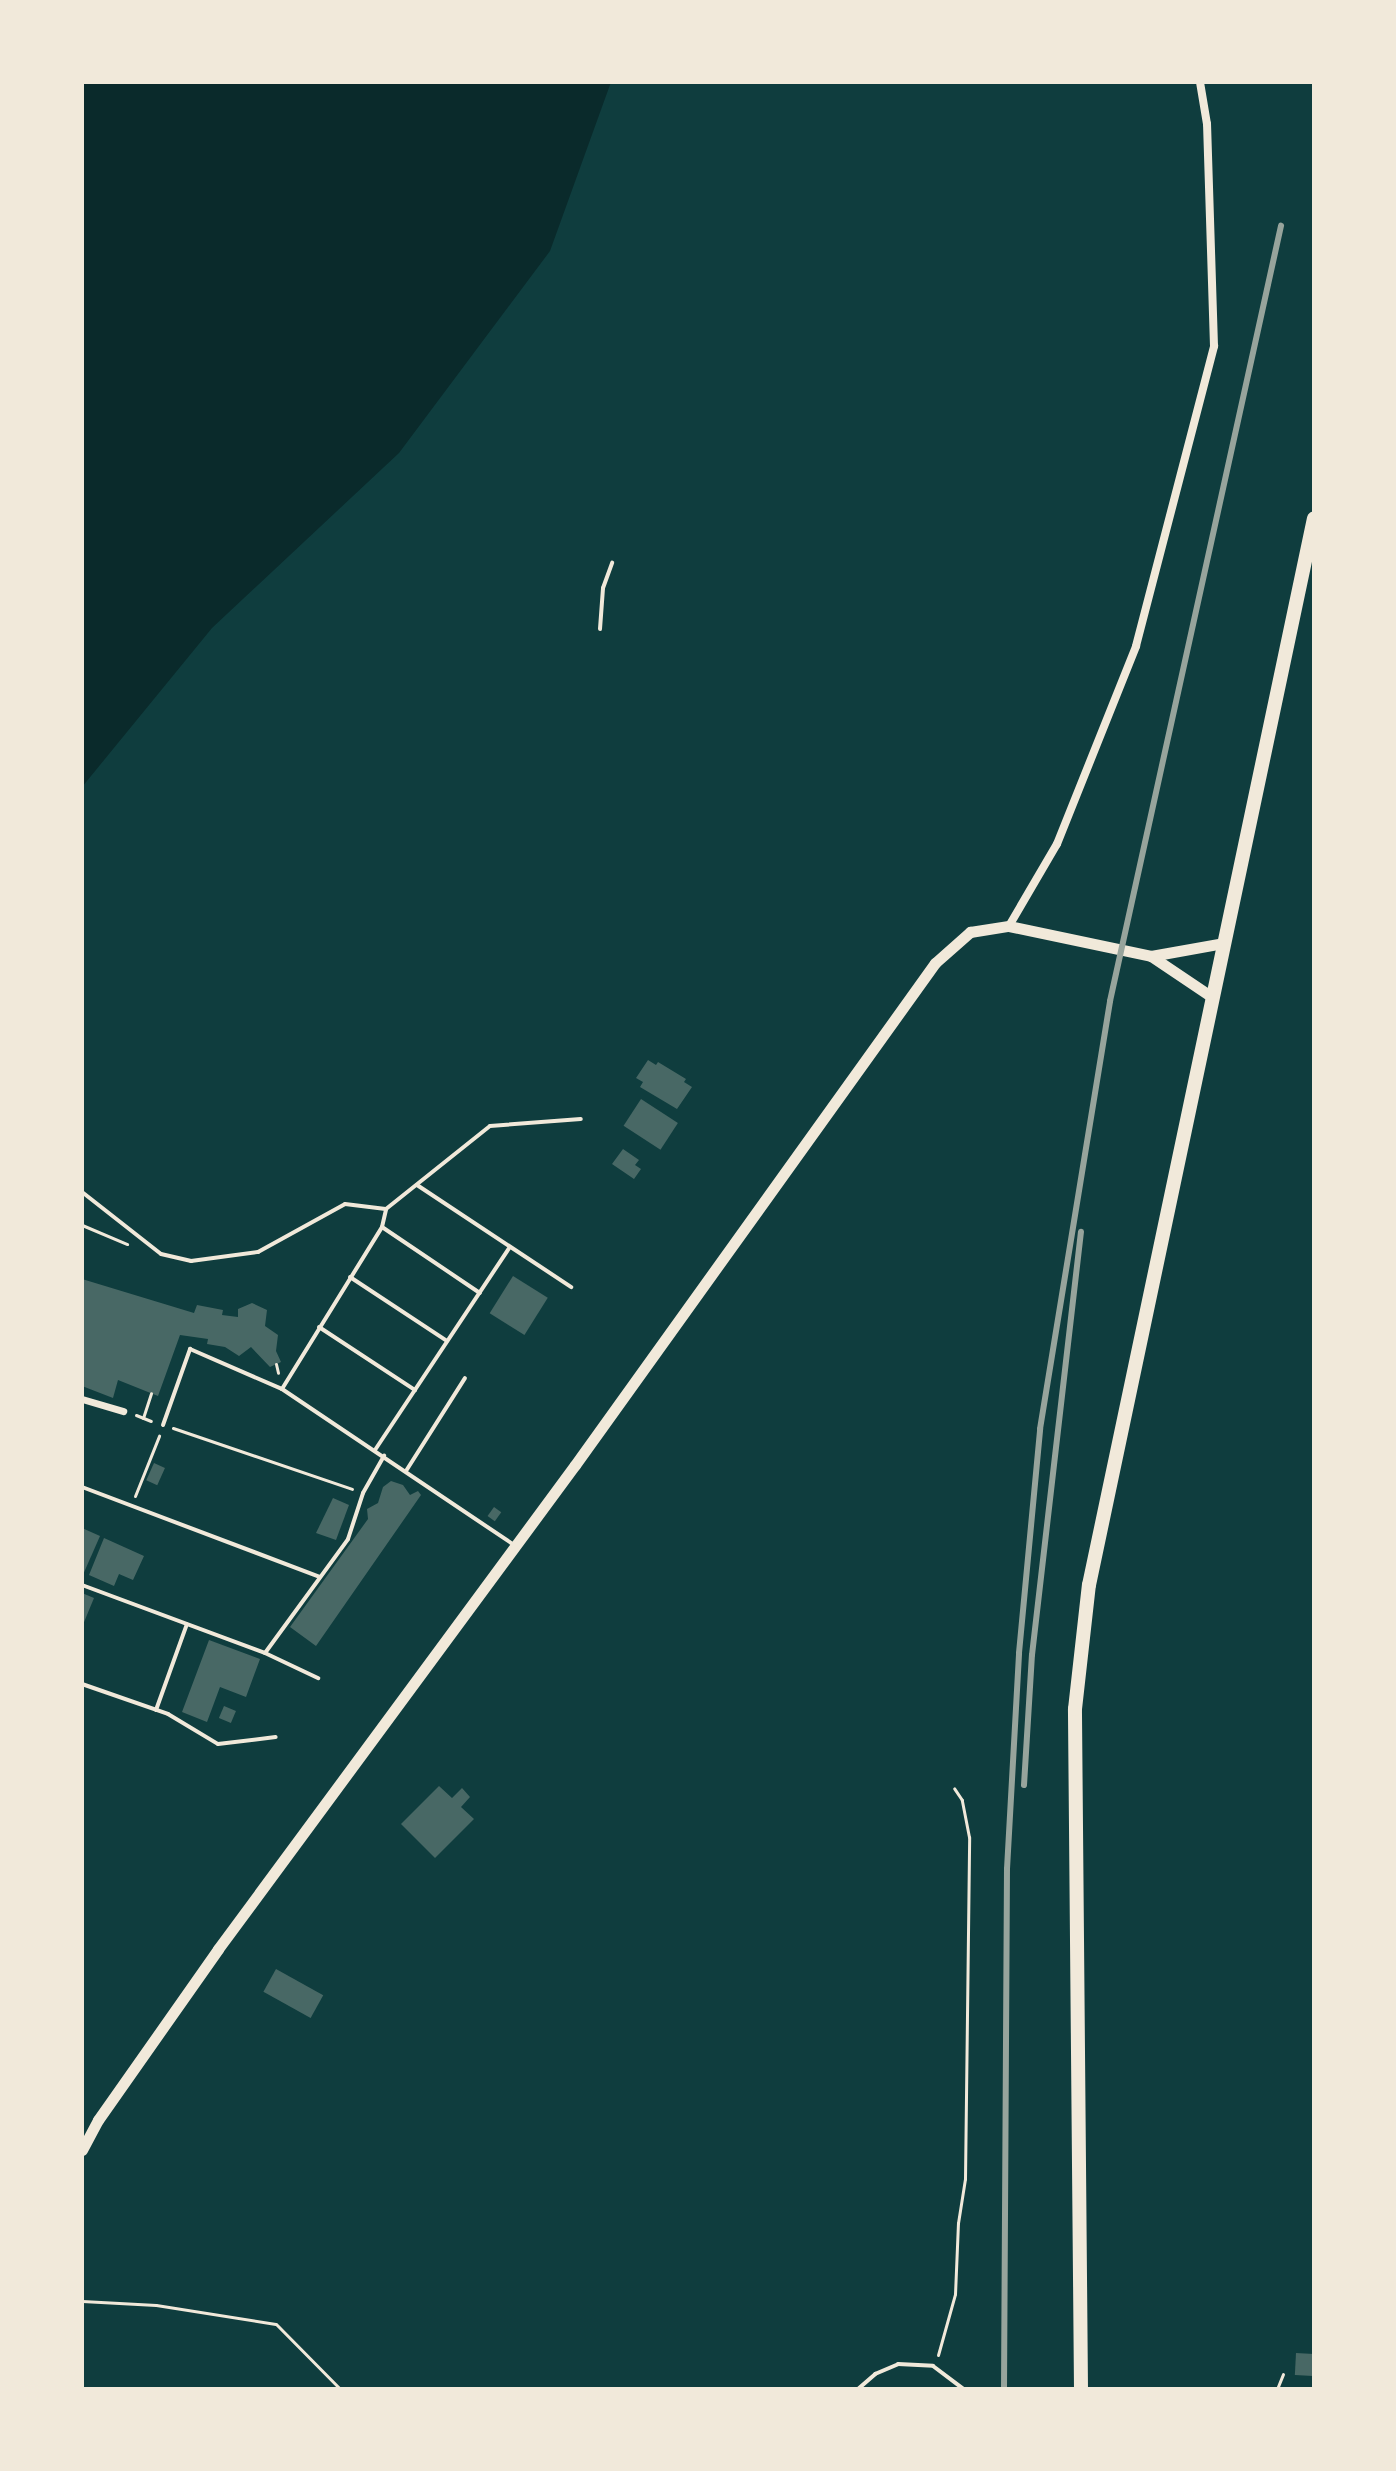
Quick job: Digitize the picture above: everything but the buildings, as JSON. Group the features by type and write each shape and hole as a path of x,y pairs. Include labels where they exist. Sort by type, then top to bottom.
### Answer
{"main road":[{"path":"1081,2389 1075,1709 1089,1585 1314,518"}],"street":[{"path":"1009,926 1057,844 1136,646 1214,346 1207,124 1200,82"},
{"path":"82,2150 98,2120 218,1949 935,963 970,932 1009,926 1151,956 1212,997"},
{"path":"1151,956 1223,943"},
{"path":"82,1399 123,1411"}],"lane":[{"path":"600,629 603,588 612,563"},
{"path":"282,1389 382,1227 386,1209 490,1126 581,1119"},
{"path":"417,1185 571,1287"},
{"path":"82,1192 161,1254 191,1261 258,1252 345,1204 386,1209"},
{"path":"382,1227 480,1293"},
{"path":"375,1450 509,1248"},
{"path":"350,1277 447,1341"},
{"path":"319,1327 415,1390"},
{"path":"163,1425 190,1349 282,1389 514,1545"},
{"path":"406,1471 465,1378"},
{"path":"265,1653 348,1539 363,1493 384,1456"},
{"path":"82,1487 320,1577"},
{"path":"82,1585 265,1653 318,1678"},
{"path":"156,1710 187,1624"},
{"path":"82,1684 156,1710 218,1744 276,1737"},
{"path":"858,2389 875,2374 898,2364 933,2366 963,2389"}],"path":[{"path":"82,1225 132,1245"},
{"path":"143,1418 151,1393"},
{"path":"123,1411 363,1493"},
{"path":"131,1506 163,1425"},
{"path":"933,2366 943,2344 955,2294 958,2223 965,2179 969,1837 962,1800 954,1788"},
{"path":"82,2301 156,2305 276,2324 340,2389"},
{"path":"1277,2389 1283,2374"}],"water":[{"path":"82,82 611,82 550,251 399,453 212,628 82,787"}],"railway":[{"path":"1004,2389 1007,1869 1019,1653 1040,1429 1110,1001 1281,226"},
{"path":"1024,1785 1032,1655 1081,1232"}]}
